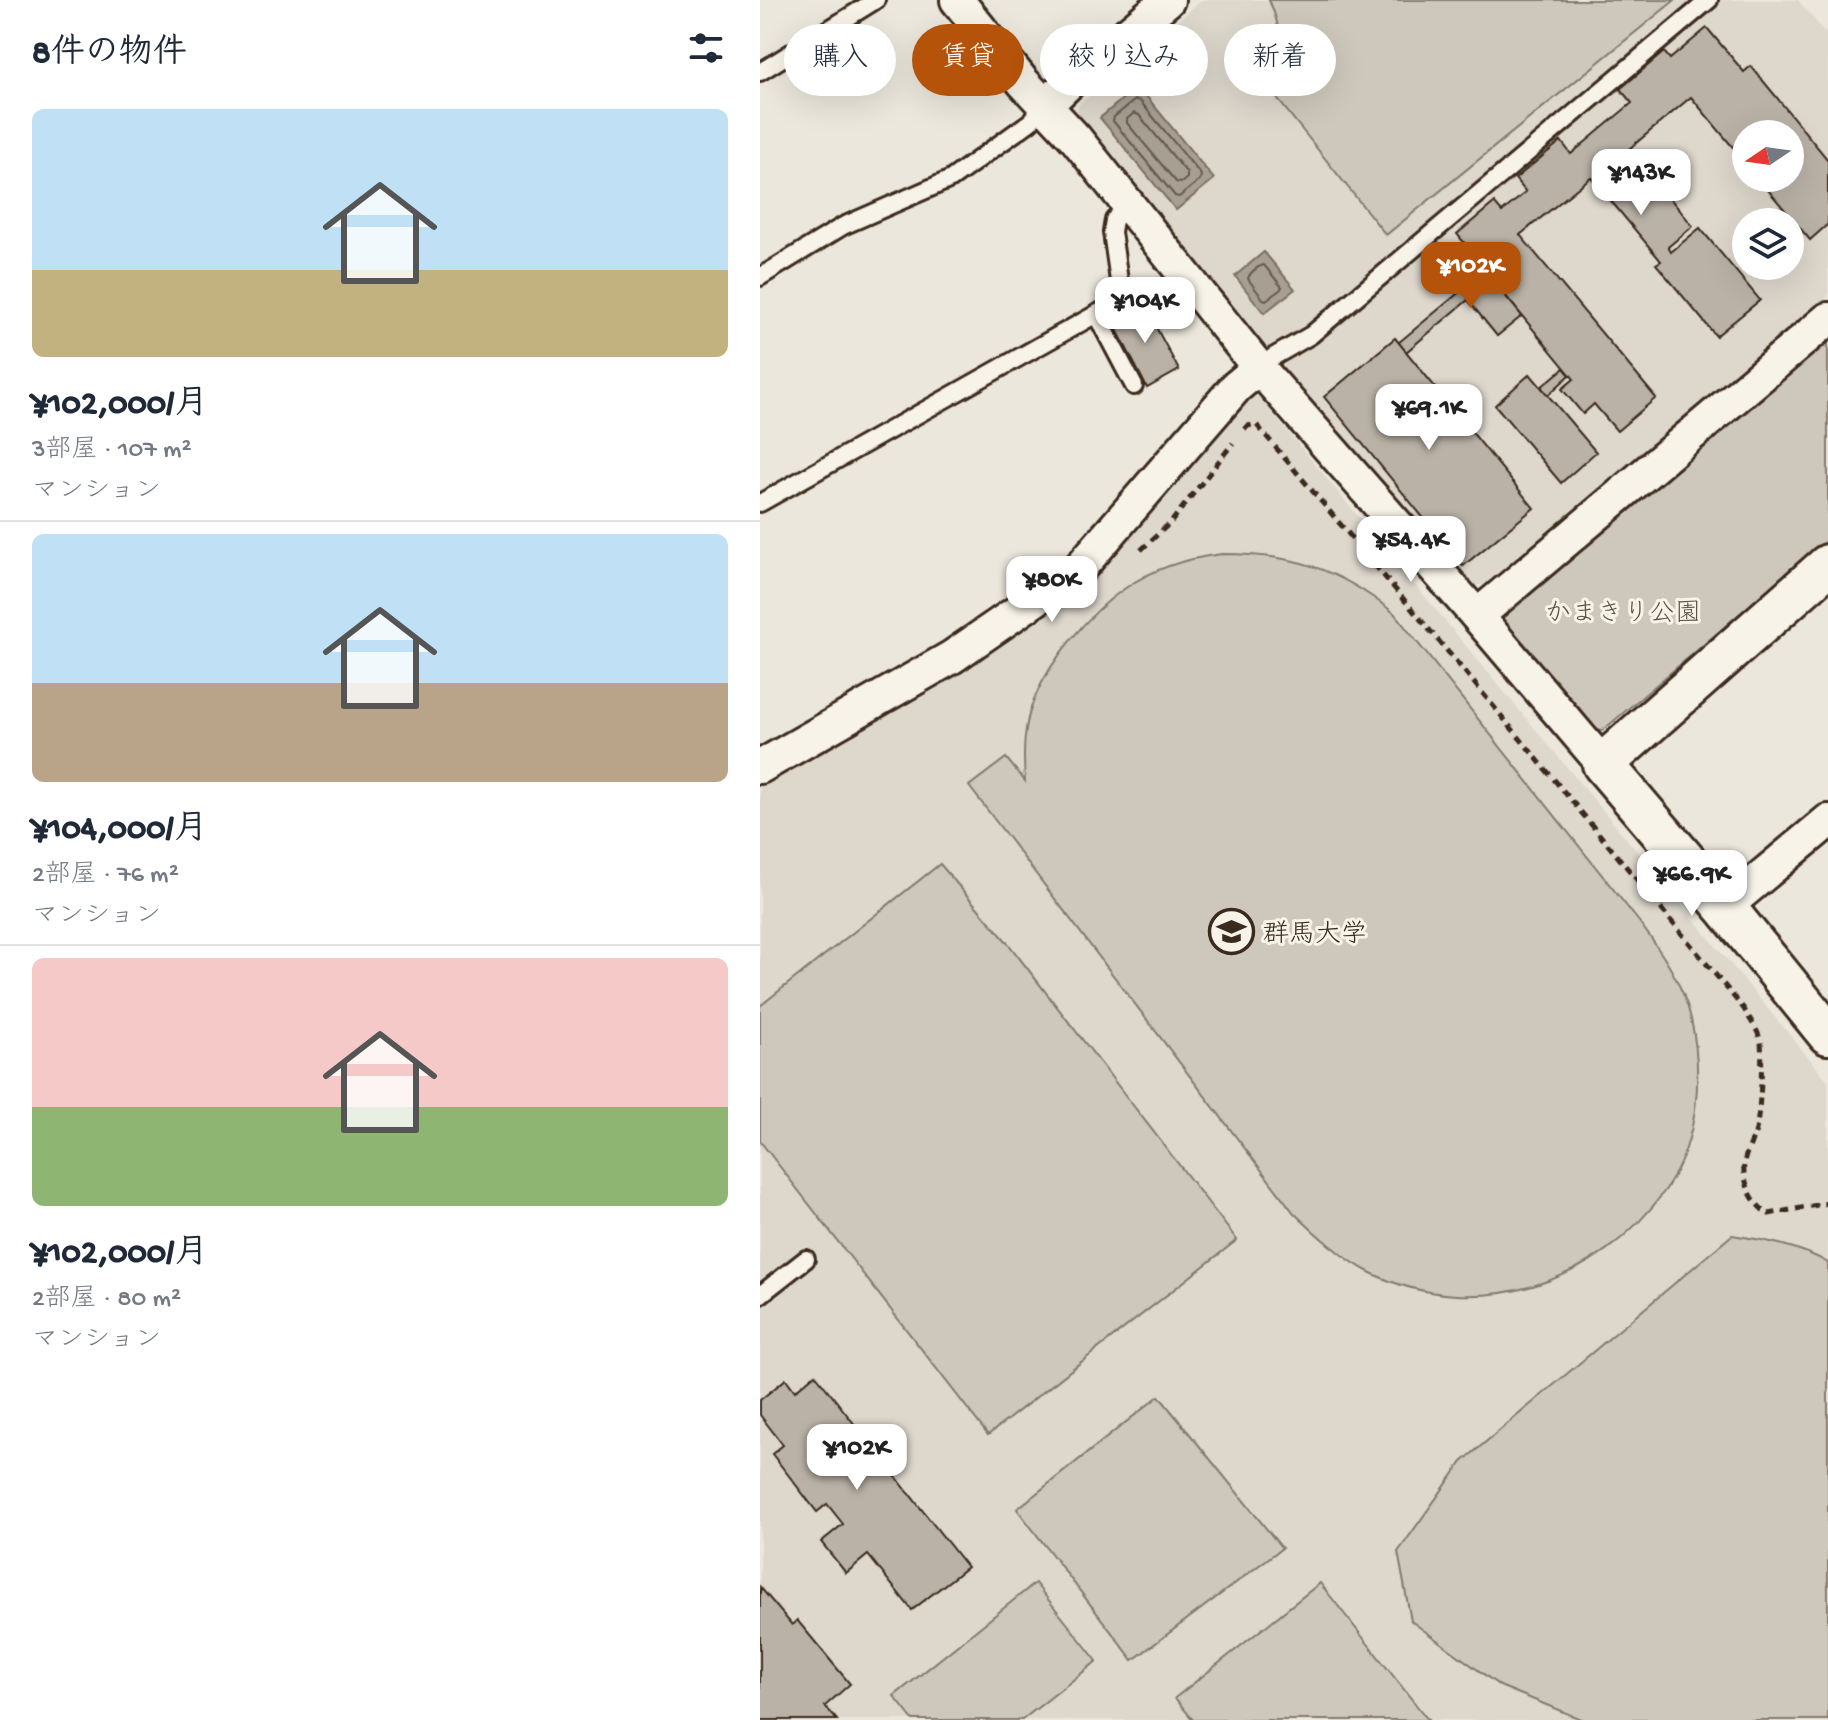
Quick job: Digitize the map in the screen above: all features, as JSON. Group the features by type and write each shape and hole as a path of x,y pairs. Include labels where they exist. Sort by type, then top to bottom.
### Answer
{"street":[{"path":"957,0 1129,204 1259,368 1477,616 1725,907 1828,1034"},
{"path":"1046,105 1168,0"},
{"path":"1477,616 1828,319"},
{"path":"760,767 952,657 1078,570 1236,387 1259,368"},
{"path":"1603,764 1828,565"},
{"path":"1725,907 1828,821"}],"lane":[{"path":"760,72 876,0"},
{"path":"1259,368 1323,325 1709,0"},
{"path":"760,277 843,226 951,179 1030,122 1046,105"},
{"path":"760,503 1116,303 1121,295 1112,232 1114,220 1129,204"},
{"path":"1096,314 1134,386"},
{"path":"760,1295 806,1259"}],"path":[{"path":"1243,431 1256,424 1744,1009 1760,1039 1758,1117 1744,1172 1760,1209 1769,1214 1828,1203"},
{"path":"1131,558 1172,521 1234,442"}],"shaded area":[{"path":"1202,0 1798,0 1828,36 1828,297 1483,585 1465,586 1077,124 1078,105 1089,96 1208,96 1208,24 1174,24"},
{"name":"群馬大学","path":"1258,396 1828,1081 1828,1720 760,1720 760,783 973,657 1239,404"}],"green space":[{"path":"1269,0 1675,0 1386,235 1275,96 1336,96 1336,24 1277,22"},
{"name":"かまきり公園","path":"1822,342 1828,342 1828,539 1602,731 1583,728 1500,622 1504,610"},
{"path":"1222,554 1271,557 1314,567 1353,585 1394,613 1640,923 1677,980 1691,1019 1697,1062 1695,1106 1686,1150 1666,1189 1639,1222 1607,1249 1572,1271 1534,1286 1494,1294 1453,1295 1411,1288 1371,1273 1331,1246 1294,1213 969,786 1006,758 1025,781 1028,718 1042,682 1085,623 1111,599 1158,570 1196,558"},
{"path":"940,864 1007,942 1237,1240 988,1435 760,1141 760,1006"},
{"path":"1732,1235 1794,1248 1828,1263 1828,1720 1583,1720 1500,1686 1411,1621 1398,1552 1462,1462"},
{"path":"1159,1396 1282,1548 1133,1660 1017,1509"},
{"path":"1035,1583 1097,1661 1022,1720 913,1720 894,1696"},
{"path":"1320,1583 1428,1720 1193,1720 1175,1698"}],"water":[{"path":"1126,96 1146,96 1214,179 1176,210 1100,118"},
{"path":"1264,252 1295,289 1264,313 1235,276"}],"building":[{"path":"1707,28 1744,72 1751,66 1795,120 1732,120 1732,146 1691,97 1629,149 1693,226 1668,247 1671,252 1700,228 1732,266 1732,280 1743,280 1760,300 1716,336 1656,264 1661,261 1591,177 1520,235 1656,398 1617,431 1594,404 1583,414 1562,389 1574,379 1485,271 1459,292 1439,269 1467,246 1457,234 1494,203 1502,212 1526,192 1515,179 1561,141 1571,154 1632,103 1620,89 1664,52 1670,59"},
{"path":"1804,131 1828,160 1828,224 1810,240 1804,233 1804,208 1783,208 1770,192 1804,192"},
{"path":"1485,271 1522,316 1497,336 1468,300 1406,352 1398,343"},
{"path":"1143,303 1179,370 1147,388 1112,320"},
{"path":"1395,338 1534,508 1463,566 1324,397"},
{"path":"1564,368 1570,375 1548,395 1541,387"},
{"path":"1530,374 1596,452 1561,483 1495,405"},
{"path":"815,1374 967,1567 912,1610 868,1555 846,1573 821,1542 843,1524 827,1504 817,1512 772,1454 783,1445 760,1415 760,1400 786,1379 795,1391"},
{"path":"760,1587 792,1625 797,1620 850,1684 825,1706 837,1720 760,1720"}],"place":[{"name":"群馬大学","path":"1232,932"}]}
